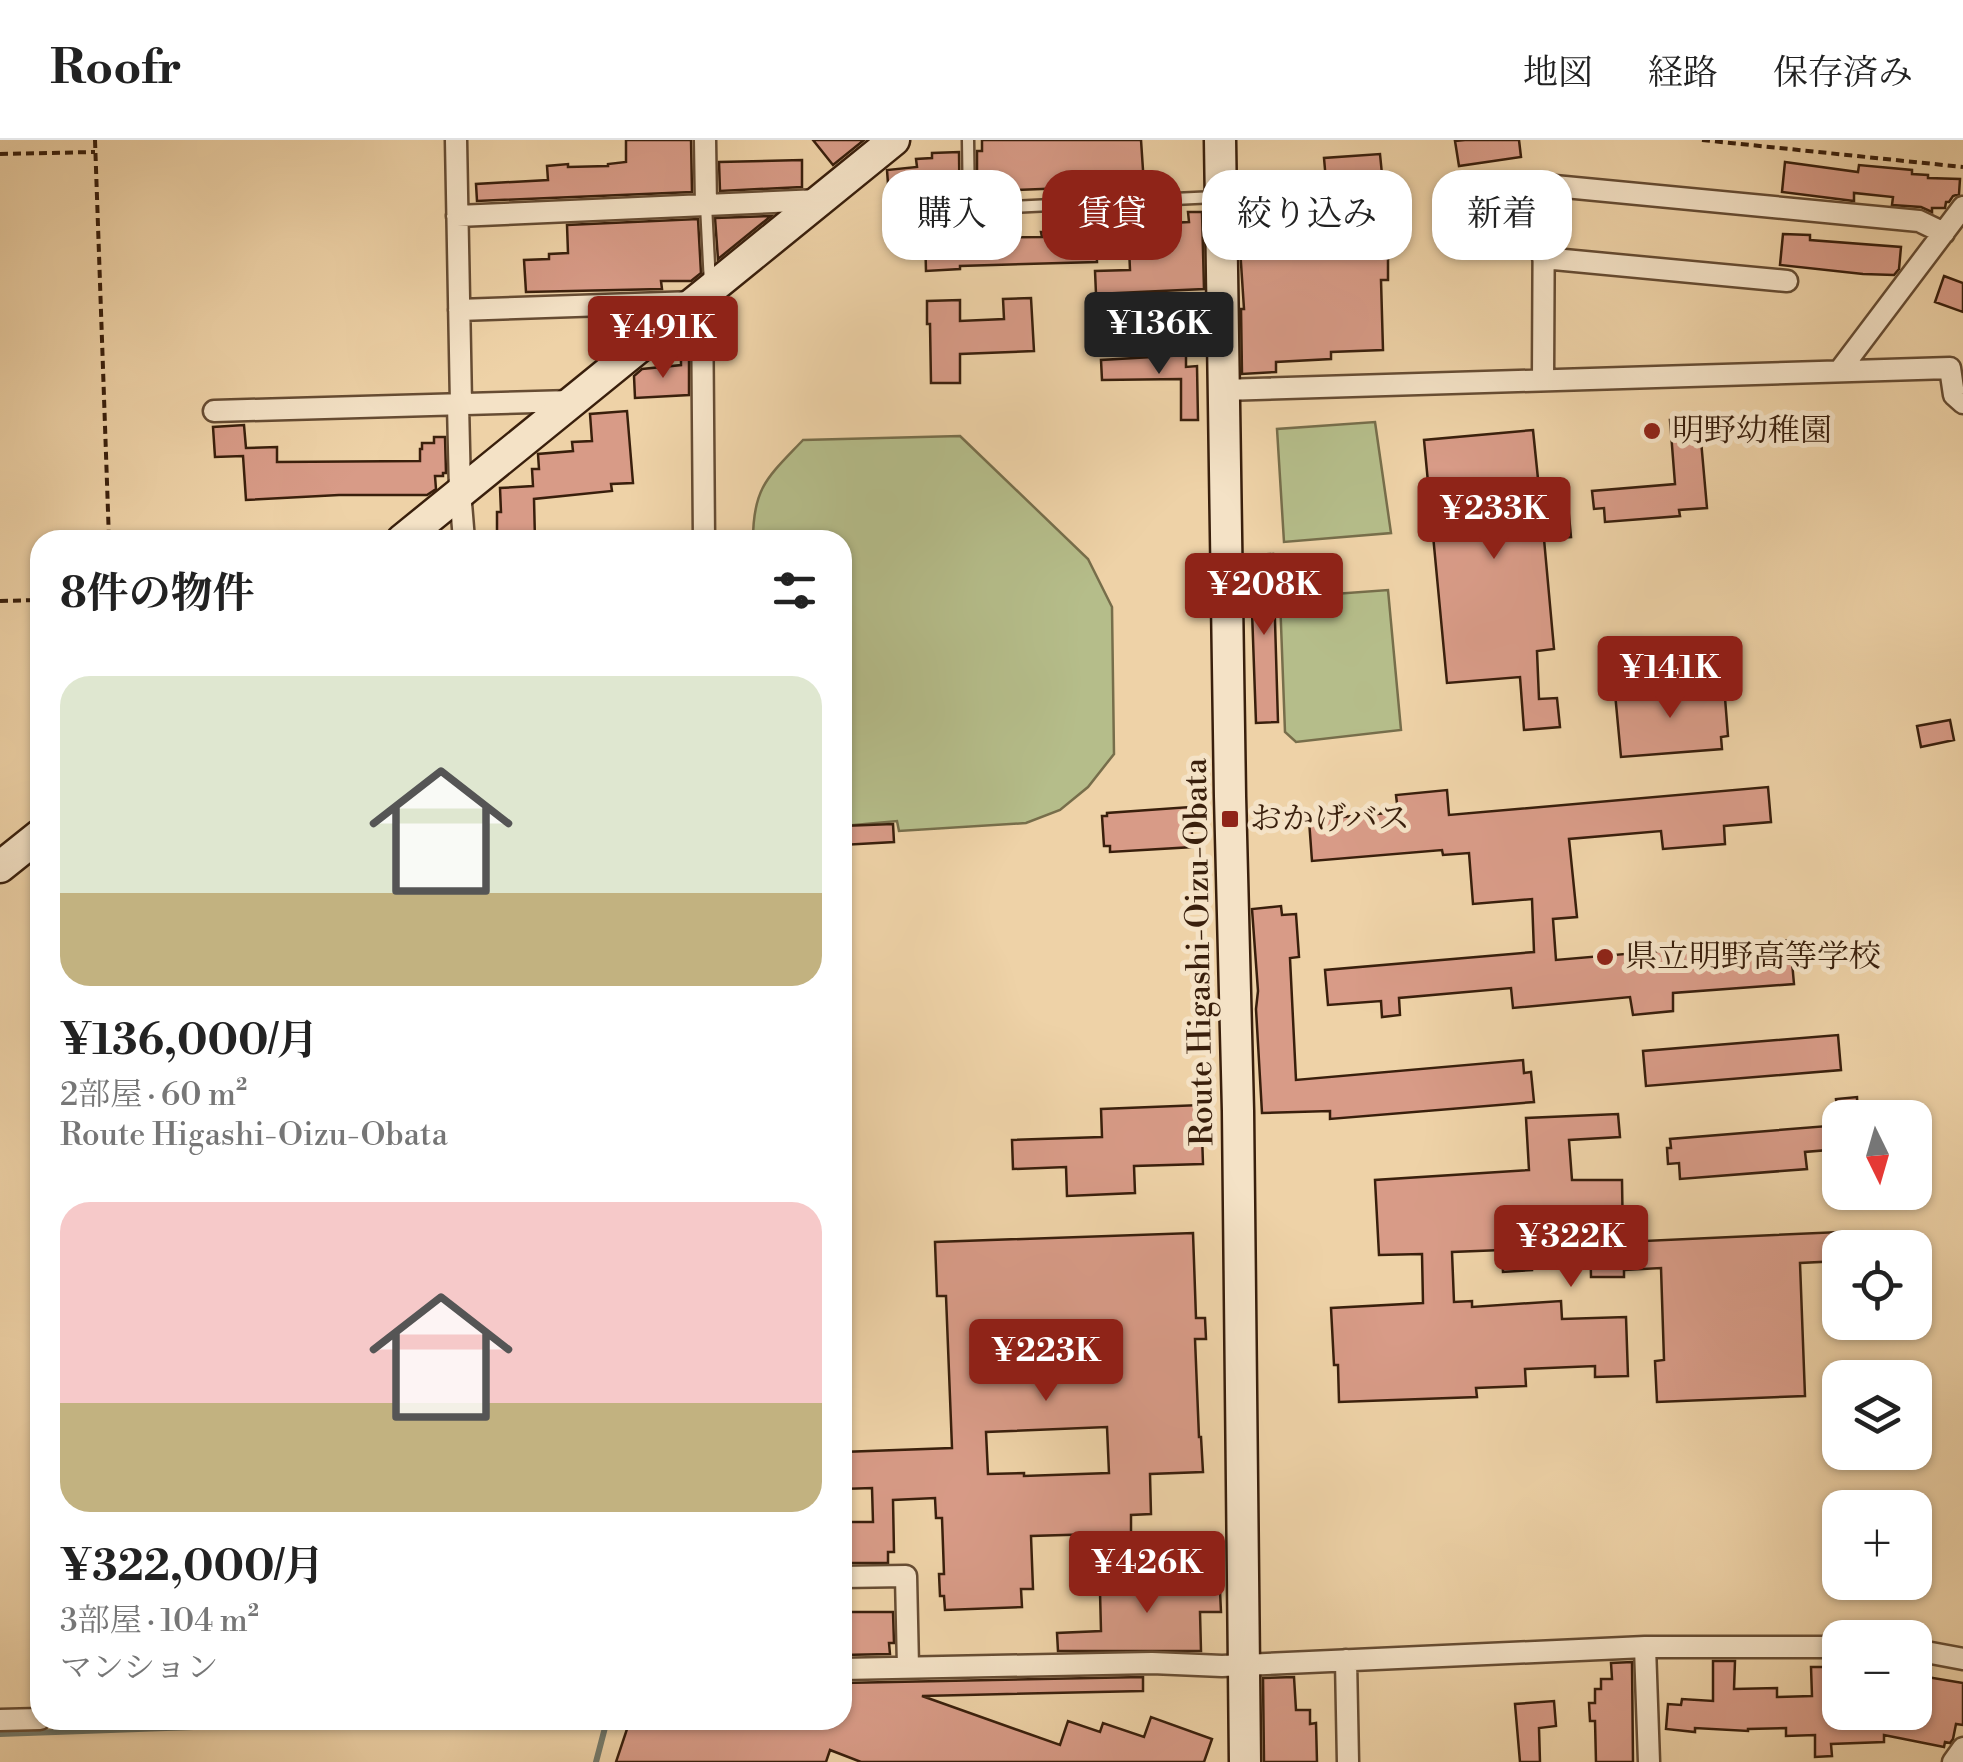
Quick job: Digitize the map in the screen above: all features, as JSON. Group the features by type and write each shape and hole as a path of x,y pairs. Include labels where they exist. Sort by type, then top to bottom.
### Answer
{"main road":[{"path":"414,530 894,140"},
{"name":"Route Higashi-Oizu-Obata","path":"1220,140 1221,170"},
{"name":"Route Higashi-Oizu-Obata","path":"1222,260 1246,1762"},
{"path":"0,867 30,843"}],"street":[{"path":"456,140 463,530"},
{"path":"705,140 706,206"},
{"path":"1572,189 1919,221 1944,233"},
{"path":"456,216 819,200"},
{"path":"1840,370 1963,207"},
{"path":"1543,380 1544,260"},
{"path":"1565,260 1787,281"},
{"path":"459,310 702,296 704,530"},
{"path":"1223,390 1950,368 1954,395 1963,403"},
{"path":"214,411 572,401"},
{"path":"852,1576 906,1576 908,1666"},
{"path":"852,1669 1244,1664 1645,1648 1822,1647"},
{"path":"1645,1648 1649,1762"},
{"path":"1932,1653 1963,1659"},
{"path":"1346,1660 1348,1762"},
{"path":"0,1720 30,1719"},
{"path":"1953,1762 1963,1748"}],"lane":[{"path":"968,140 970,209 1202,198"},
{"path":"702,296 706,206"}],"path":[{"path":"95,140 109,530"},
{"path":"1702,140 1963,168"},
{"path":"0,154 96,152"},
{"path":"0,600 30,600"}],"green space":[{"path":"1375,422 1391,533 1284,542 1277,429"},
{"path":"960,436 1088,559 1112,607 1114,754 1088,787 1060,810 1026,823 899,831 897,821 852,825 852,530 754,530 756,507 765,484 803,440"},
{"path":"1388,590 1401,730 1296,742 1285,732 1280,598"}],"building":[{"path":"626,140 691,140 692,192 477,201 476,184 548,180 547,166 608,166 626,162"},
{"path":"813,140 864,140 833,165"},
{"path":"982,140 1141,140 1143,170 1042,170 1042,189 1022,190 1022,170 977,170 977,151 982,151"},
{"path":"1519,140 1521,157 1459,166 1455,141"},
{"path":"959,152 959,170 887,170 917,167 916,159 932,158 932,153"},
{"path":"1380,154 1382,170 1325,170 1324,158"},
{"path":"802,160 802,187 720,191 719,162"},
{"path":"1785,162 1858,172 1859,165 1912,170 1912,174 1928,178 1960,179 1959,194 1946,202 1945,208 1932,208 1932,212 1921,207 1892,205 1893,197 1854,193 1854,201 1782,192"},
{"path":"1188,212 1202,212 1204,289 1096,294 1095,271 1130,270 1130,260 1182,260 1182,222 1189,222"},
{"path":"771,216 718,259 715,218"},
{"path":"698,219 701,273 691,281 661,281 662,289 526,292 524,260 568,253 567,225"},
{"path":"1783,234 1810,235 1810,240 1901,247 1899,269 1894,275 1863,274 1780,265"},
{"path":"1022,237 1042,237 1042,260 1097,260 960,266 926,271 926,260 1022,260"},
{"path":"1241,260 1388,260 1388,280 1381,280 1383,350 1331,352 1331,359 1276,362 1276,372 1242,374"},
{"path":"1944,276 1963,283 1963,312 1935,302"},
{"path":"1031,298 1034,351 960,354 960,383 931,383 927,301 960,300 960,321 1004,319 1003,299"},
{"path":"1186,355 1186,367 1197,366 1198,420 1181,420 1181,379 1102,380 1101,360"},
{"path":"681,359 689,359 689,395 635,398 634,376 642,369 681,365"},
{"path":"627,411 633,483 611,484 612,491 534,499 535,530 497,530 500,488 533,486 532,469 539,469 538,454 573,451 572,442 592,441 590,414"},
{"path":"1699,418 1707,508 1679,510 1680,516 1605,522 1604,508 1594,509 1592,491 1675,484 1670,420"},
{"path":"244,425 246,448 277,447 277,462 420,461 422,443 434,443 434,437 445,437 446,473 435,476 436,489 427,495 246,500 243,456 215,457 213,427"},
{"path":"1533,430 1541,508 1568,505 1571,537 1544,539 1554,649 1537,651 1539,699 1557,698 1560,727 1524,730 1520,677 1447,683 1424,440"},
{"path":"1273,554 1278,722 1256,723 1250,555"},
{"path":"1685,684 1685,694 1718,691 1719,699 1725,698 1728,736 1721,737 1722,749 1621,757 1615,693"},
{"path":"1950,720 1954,740 1921,747 1917,726"},
{"path":"1768,787 1771,822 1724,826 1725,844 1663,849 1661,831 1569,839 1577,917 1553,919 1556,960 1790,940 1794,984 1673,993 1673,1011 1633,1015 1630,997 1513,1008 1511,988 1399,998 1400,1015 1382,1017 1381,1001 1328,1005 1325,970 1534,952 1532,899 1473,904 1469,853 1443,855 1442,850 1312,861 1309,820 1398,812 1396,795 1447,790 1449,815"},
{"path":"1190,807 1193,847 1110,852 1110,846 1104,846 1102,816 1107,813"},
{"path":"893,824 894,842 852,844 852,826"},
{"path":"1281,906 1282,915 1296,914 1299,957 1290,958 1296,1080 1523,1060 1524,1073 1531,1072 1534,1102 1330,1119 1330,1111 1262,1113 1252,909"},
{"path":"1838,1035 1841,1070 1646,1086 1643,1051"},
{"path":"1201,1105 1203,1164 1134,1166 1135,1193 1067,1196 1066,1167 1013,1169 1012,1140 1102,1137 1101,1109"},
{"path":"1618,1114 1620,1137 1569,1140 1572,1180 1622,1180 1623,1242 1822,1233 1822,1262 1800,1263 1805,1396 1657,1402 1655,1361 1664,1360 1661,1268 1624,1270 1624,1277 1591,1277 1590,1226 1530,1230 1532,1270 1503,1272 1502,1250 1452,1252 1454,1302 1472,1301 1472,1307 1561,1301 1562,1319 1626,1317 1628,1376 1595,1377 1595,1366 1525,1369 1526,1386 1476,1388 1477,1397 1339,1402 1331,1308 1423,1303 1422,1254 1379,1255 1375,1180 1529,1170 1526,1118"},
{"path":"1822,1126 1822,1151 1805,1152 1807,1169 1680,1179 1679,1163 1668,1164 1670,1139"},
{"path":"1193,1233 1196,1318 1205,1318 1206,1339 1195,1339 1203,1472 1150,1474 1151,1514 1131,1515 1131,1533 1031,1536 1033,1589 1021,1589 1022,1607 945,1610 939,1574 944,1574 942,1518 936,1518 935,1498 893,1500 894,1552 888,1552 888,1563 852,1563 852,1522 873,1522 872,1488 852,1489 852,1452 952,1448 946,1296 937,1296 935,1242","holes":["1107,1427 1109,1473 988,1474 986,1432"]},
{"path":"1169,1575 1170,1581 1206,1581 1206,1585 1217,1585 1220,1591 1221,1612 1200,1612 1201,1651 1058,1651 1057,1633 1101,1631 1100,1592 1104,1592 1104,1576"},
{"path":"852,1612 893,1612 894,1643 889,1643 890,1654 852,1655"},
{"path":"1713,1661 1735,1661 1734,1689 1777,1688 1777,1697 1812,1696 1811,1667 1822,1667 1822,1730 1932,1730 1932,1678 1963,1683 1963,1725 1956,1724 1953,1739 1945,1742 1944,1747 1884,1735 1884,1742 1831,1744 1832,1756 1815,1757 1815,1735 1786,1736 1786,1728 1695,1728 1695,1732 1666,1729 1668,1704 1681,1705 1682,1699 1713,1701"},
{"path":"1632,1662 1633,1762 1596,1762 1595,1721 1590,1721 1589,1703 1595,1703 1595,1689 1601,1689 1601,1679 1612,1679 1611,1663"},
{"path":"1143,1677 1143,1691 922,1696 1060,1745 1068,1721 1100,1732 1103,1723 1144,1737 1151,1717 1212,1739 1204,1762 861,1762 830,1750 826,1762 616,1762 627,1730 852,1730 852,1683"},
{"path":"1294,1677 1296,1710 1310,1710 1310,1724 1316,1723 1317,1762 1264,1762 1263,1678"},
{"path":"1554,1701 1556,1726 1539,1728 1540,1762 1520,1762 1515,1704"}],"waterway":[{"path":"0,1734 111,1730"},
{"path":"596,1762 604,1730"}],"place":[{"name":"明野幼稚園","path":"1652,431"},
{"name":"おかげバス","path":"1230,819"},
{"name":"県立明野高等学校","path":"1605,957"}]}
